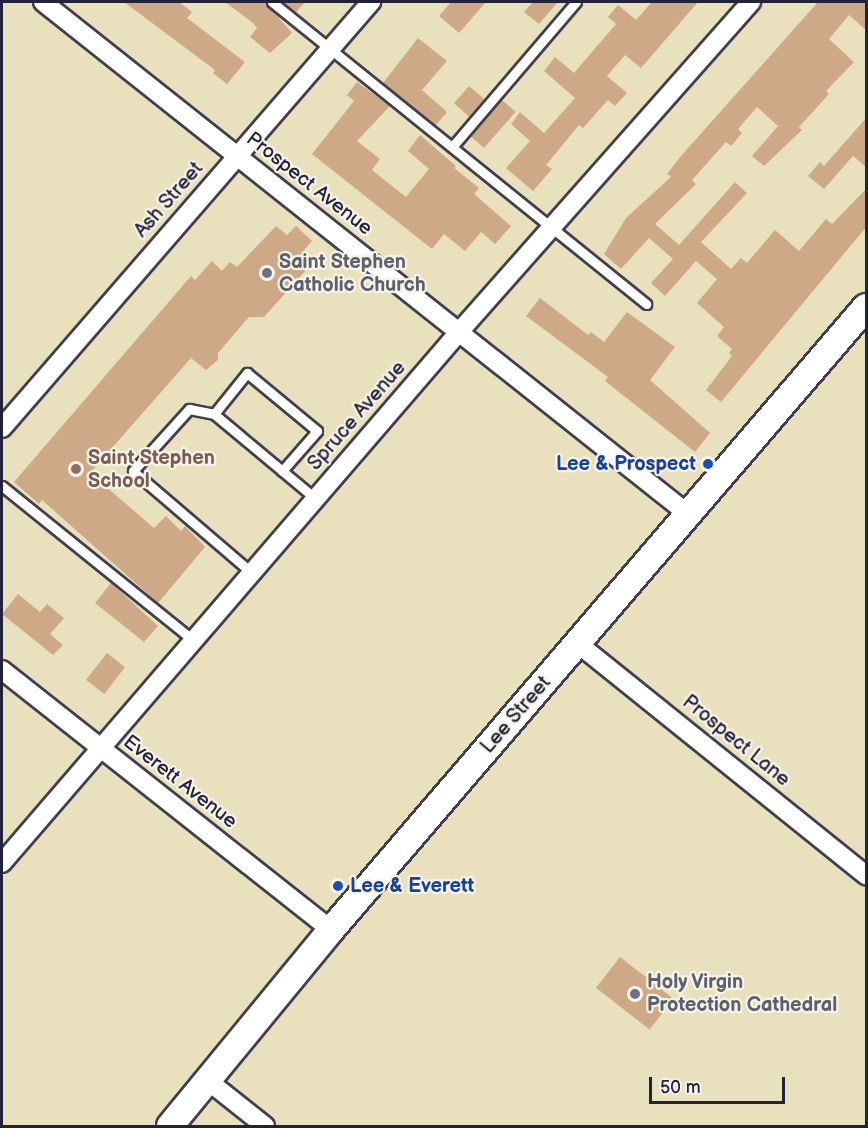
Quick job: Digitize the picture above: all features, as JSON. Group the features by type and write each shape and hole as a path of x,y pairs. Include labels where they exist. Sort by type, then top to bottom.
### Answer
{"main road":[{"name":"Lee Street","path":"170,1126 331,930 867,307"}],"street":[{"name":"Prospect Avenue","path":"43,2 688,514"},
{"name":"Ash Street","path":"2,428 372,2"},
{"name":"Spruce Avenue","path":"2,863 459,332 751,2"},
{"name":"Prospect Lane","path":"577,643 867,875"},
{"name":"Everett Avenue","path":"2,669 331,930"},
{"path":"207,1080 266,1126"}],"lane":[{"path":"272,2 646,304"},
{"path":"452,147 576,2"},
{"path":"214,414 247,373 317,431 282,471"},
{"path":"252,573 133,471 189,409 214,414 316,499"},
{"path":"2,486 194,641"}],"building":[{"path":"124,2 179,2 192,12 187,18 245,62 227,84 213,73 215,70"},
{"path":"225,2 265,2 292,33 270,53 250,37 257,28 253,23"},
{"path":"282,2 305,2 296,12"},
{"path":"451,2 486,2 459,33 439,16"},
{"path":"533,2 558,2 539,24 524,12"},
{"path":"652,2 698,2 641,68 625,55 607,76 627,93 615,106 608,100 583,128 579,125 546,165 552,169 533,191 506,168 530,141 511,124 520,112 544,133 575,98 544,71 555,57 574,73 616,24 608,17 618,5 636,20"},
{"path":"818,2 867,2 867,31 849,15 829,39 854,62 826,91 829,94 799,127 802,130 764,166 752,156 778,126 757,107 738,129 742,133 731,146 726,142 692,180 696,184 655,224 679,245 735,182 747,193 701,242 731,269 741,258 747,263 775,230 799,251 826,219 832,224 867,188 867,226 721,402 706,390 732,356 729,353 732,349 717,336 724,327 697,303 717,279 696,261 665,296 651,283 673,259 649,238 621,269 604,254 626,218 671,177 667,174 681,156"},
{"path":"418,38 447,61 422,90 447,112 436,125 383,83"},
{"path":"357,82 390,106 357,141 380,159 372,170 406,197 429,169 408,151 420,135 456,166 454,168 479,188 474,194 511,226 495,244 481,232 465,251 444,234 432,249 312,154 354,101 347,95"},
{"path":"469,86 484,99 469,116 454,103"},
{"path":"502,100 516,112 484,148 471,136"},
{"path":"867,117 867,168 853,156 824,189 808,176 820,162 824,166"},
{"path":"276,226 287,235 296,226 312,241 304,250 315,260 264,317 249,317 218,353 218,360 206,370 191,358 90,473 154,528 166,516 181,531 185,526 205,547 158,603 42,500 39,504 14,482 191,276 195,280 212,261 222,271 230,262 237,267"},
{"path":"540,298 588,335 591,332 604,342 627,312 675,347 650,380 710,433 695,452 605,381 608,377 526,316"},
{"path":"111,583 158,626 144,642 95,603"},
{"path":"18,594 40,612 47,604 64,618 50,634 63,645 53,655 2,614"},
{"path":"107,653 125,667 104,694 86,680"},
{"name":"Holy Virgin Protection Cathedral","path":"620,957 674,999 650,1030 596,988"}],"place":[{"name":"Saint Stephen Catholic Church","path":"267,273"},
{"name":"Lee & Prospect","path":"708,464"},
{"name":"Saint Stephen School","path":"76,469"},
{"name":"Lee & Everett","path":"338,886"},
{"name":"Holy Virgin Protection Cathedral","path":"635,994"}]}
